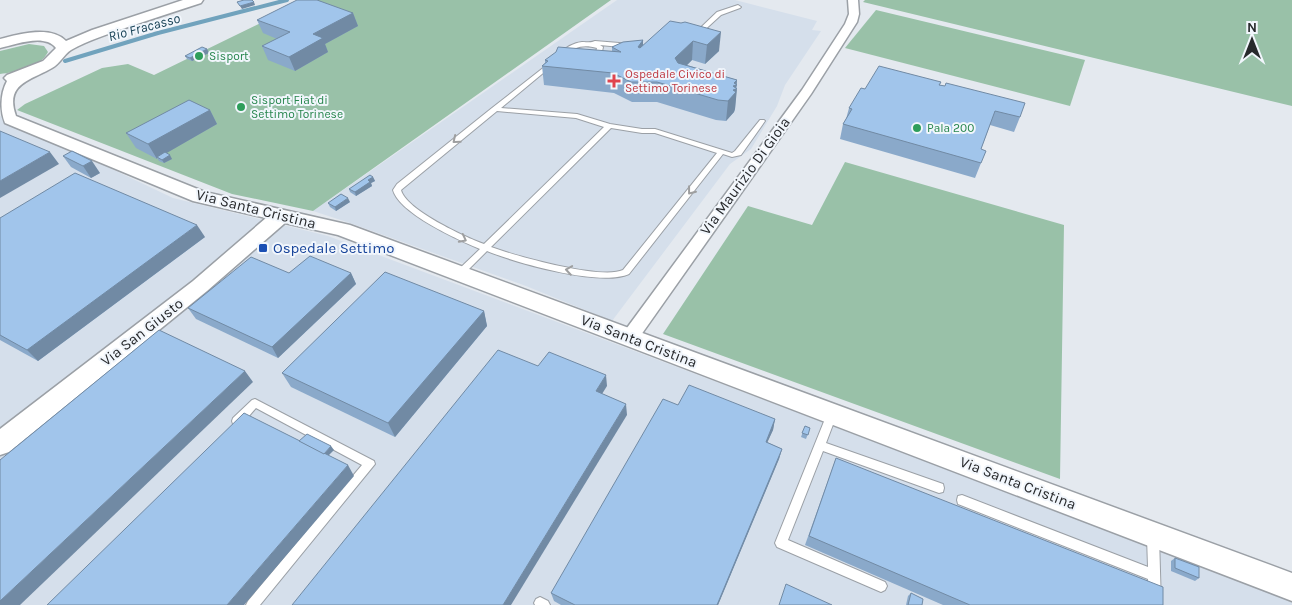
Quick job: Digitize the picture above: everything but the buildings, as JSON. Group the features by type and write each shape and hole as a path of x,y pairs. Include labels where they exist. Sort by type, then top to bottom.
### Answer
{"street":[{"path":"2,43 36,37 61,44 196,0"},
{"name":"Via Maurizio Di Gioia","path":"630,337 807,91 843,33 850,26 854,6"},
{"name":"Via Santa Cristina","path":"61,44 61,54 53,62 25,74 13,84 3,85 8,117 15,122 200,197 343,230 1292,587"},
{"name":"Via San Giusto","path":"0,444 222,268 281,216"}],"lane":[{"path":"692,38 724,9 738,7"},
{"path":"638,49 630,45 610,43 572,46 397,190 400,198 430,220 485,248 550,267 592,274 621,275 626,272 722,152"},
{"path":"582,44 600,47 598,56 608,64"},
{"path":"494,110 577,116 609,126 655,131 732,155 738,153 762,121"},
{"path":"460,273 609,126"},
{"path":"228,431 255,403 370,464 252,605"},
{"path":"832,414 781,543 881,586"},
{"path":"820,445 939,488"},
{"path":"962,500 1154,575"},
{"path":"1153,534 1155,605"}],"shaded area":[{"path":"617,0 735,0 817,21 812,30 821,31 785,85 777,106 751,149 730,164 612,321 526,286 313,211"},
{"path":"0,116 173,198 328,236 1292,598 1292,605 0,605"}],"green space":[{"name":"Sisport Fiat di Settimo Torinese","path":"308,0 611,0 313,211 232,194 17,110 25,104 102,68 128,64 154,75"},
{"path":"865,0 1292,0 1292,106 863,2"},
{"path":"876,10 1085,60 1070,106 845,48"},
{"path":"29,44 44,46 48,52 34,65 0,74 0,51"},
{"path":"845,162 1064,225 1060,479 663,334 748,206 812,225"}],"waterway":[{"name":"Rio Fracasso","path":"65,61 158,33 287,0"}],"place":[{"name":"Sisport","path":"199,56"},
{"name":"Ospedale Civico di Settimo Torinese","path":"614,81"},
{"name":"Sisport Fiat di Settimo Torinese","path":"241,107"},
{"name":"Pala 200","path":"917,128"},
{"name":"Ospedale Settimo","path":"263,248"}]}
